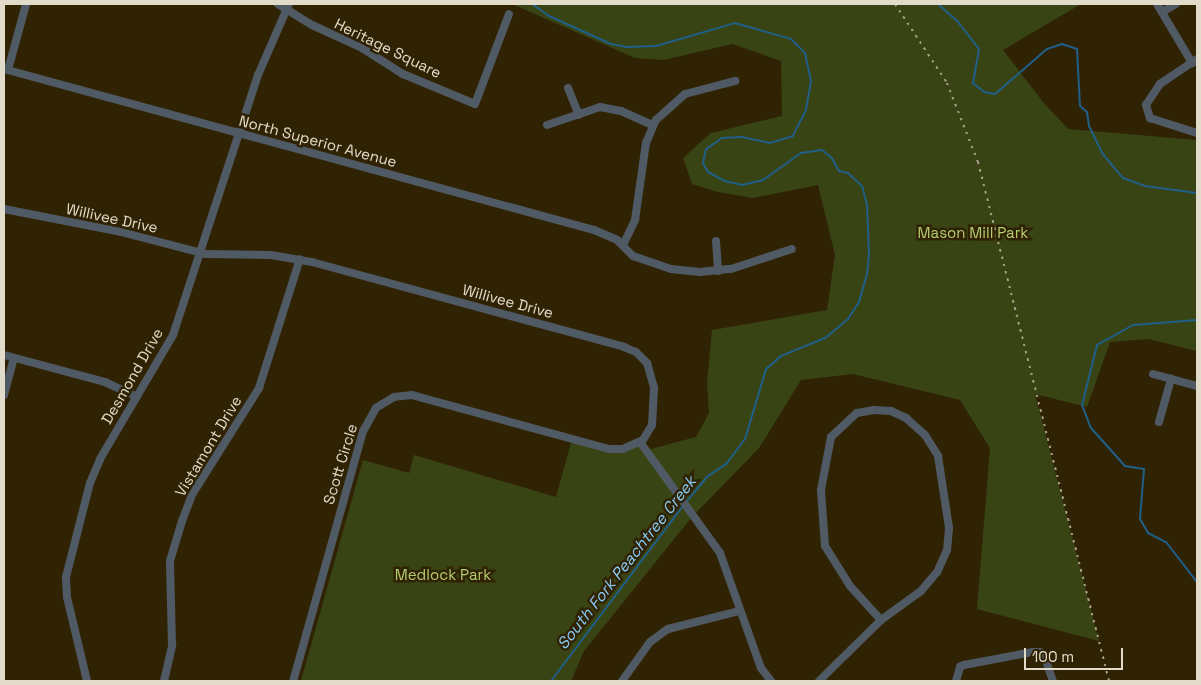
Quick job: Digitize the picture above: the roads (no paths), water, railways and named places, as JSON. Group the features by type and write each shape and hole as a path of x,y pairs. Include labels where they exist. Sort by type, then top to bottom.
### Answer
{"street":[{"path":"6,70 26,4"},
{"path":"278,4 288,6"},
{"path":"1157,4 1195,61 1150,95 1146,113 1150,118 1197,133"},
{"path":"1162,12 1176,4"},
{"name":"Heritage Square","path":"288,6 323,31 362,48 403,74 475,104 509,14"},
{"name":"Desmond Drive","path":"87,681 66,592 67,565 95,468 173,335 268,49 288,6"},
{"name":"North Superior Avenue","path":"6,70 594,230 623,245 633,256 662,266 692,272 718,271 749,264 792,249"},
{"path":"623,245 637,212 645,150 653,125 666,108 685,94 735,81"},
{"path":"568,88 578,115"},
{"path":"547,124 606,108 653,125"},
{"name":"Willivee Drive","path":"4,209 137,236 200,253 300,259 636,352 647,363 654,388 652,425 640,442"},
{"path":"716,241 718,271"},
{"name":"Vistamont Drive","path":"164,681 172,645 170,561 182,521 193,493 259,388 300,259"},
{"path":"4,355 105,382 137,397"},
{"path":"4,395 14,358"},
{"path":"1153,374 1197,386"},
{"path":"1159,422 1172,379"},
{"name":"Scott Circle","path":"293,681 363,431 379,405 394,397 412,395 609,449 623,449 640,442"},
{"path":"819,681 880,620 921,591 937,572 946,550 948,528 938,456 925,435 906,418 891,411 874,410 857,413 831,437 821,490 825,546 850,586 880,620"},
{"path":"640,442 720,553 739,611 761,668 771,681"},
{"path":"622,681 650,642 668,629 739,611"},
{"path":"956,681 960,667 964,665 1040,652 1046,658 1054,681"}],"waterway":[{"name":"South Fork Peachtree Creek","path":"532,4 549,16 611,44 627,47 656,46 735,23 791,39 805,53 811,81 806,110 793,136 770,143 741,137 722,138 706,149 703,163 708,172 725,181 742,185 763,180 801,153 822,150 832,158 839,171 848,173 862,186 867,205 869,255 867,274 859,302 848,319 825,338 781,356 766,369 745,439 726,464 707,477 686,502"},
{"path":"938,4 958,22 979,49 973,83 984,92 995,94 1047,49 1062,44 1077,49 1080,106 1087,112 1089,126 1102,153 1123,178 1145,186 1197,193"},
{"path":"1197,320 1133,325 1097,345 1082,405 1091,428 1125,466 1144,469 1140,519 1148,533 1166,542 1197,582"},
{"name":"South Fork Peachtree Creek","path":"551,681 683,506"}],"railway":[{"path":"895,4 947,83 978,162 1109,681"}],"park label":[{"name":"Mason Mill Park","path":"973,233"},
{"name":"Medlock Park","path":"443,575"}]}
